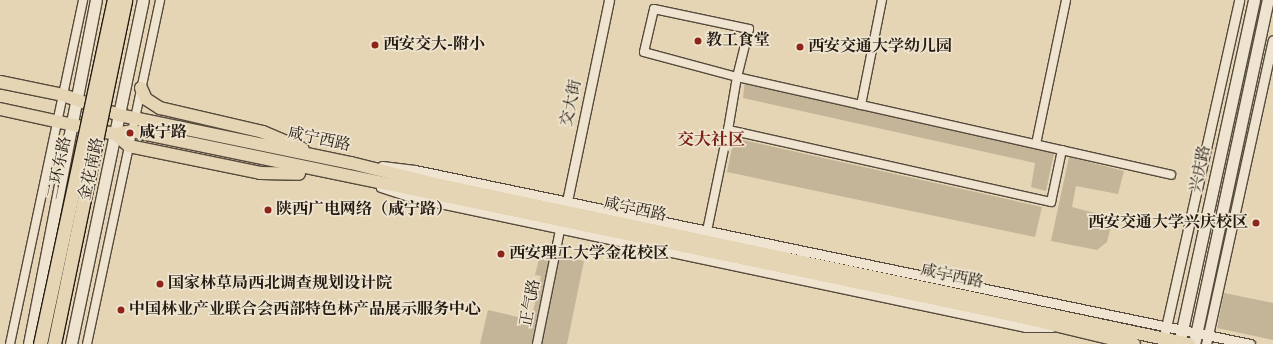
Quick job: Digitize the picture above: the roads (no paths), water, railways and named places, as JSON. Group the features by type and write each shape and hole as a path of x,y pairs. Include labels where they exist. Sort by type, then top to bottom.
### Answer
{"highway":[{"name":"二环东路","path":"40,344 114,0"},
{"name":"二环东路","path":"54,344 125,0"}],"main road":[{"name":"金花南路","path":"29,344 96,0"},
{"name":"金花南路","path":"71,344 143,0"},
{"name":"兴庆路","path":"1182,340 1254,0"},
{"name":"兴庆路","path":"1195,339 1268,0"},
{"name":"咸宁西路","path":"0,82 63,95 135,118 351,163 563,216 1019,316 1058,328 1134,344"},
{"path":"141,88 146,99 160,108 277,136 316,156"},
{"name":"咸宁西路","path":"0,109 115,134 132,132 359,181 563,216 1182,340"},
{"path":"115,134 129,146 260,173 327,174"}],"street":[{"path":"10,344 84,0"},
{"path":"87,344 160,0"},
{"name":"交大街","path":"563,216 609,0"},
{"path":"861,105 882,0"},
{"path":"1036,144 1066,0"},
{"path":"563,216 707,231 1164,337 1239,0"},
{"path":"707,231 728,130 737,77 749,29 654,9 644,52 737,77 1171,175"},
{"path":"1207,339 1273,40"},
{"path":"728,130 1051,202 1062,150"},
{"name":"正气路","path":"537,344 563,216"},
{"path":"1182,340 1207,339 1250,344"}],"place":[{"name":"教工食堂","path":"698,41"},
{"name":"西安交大-附小","path":"375,45"},
{"name":"西安交通大学幼儿园","path":"800,47"},
{"name":"咸宁路","path":"130,133"},
{"name":"陕西广电网络（咸宁路）","path":"268,210"},
{"name":"西安交通大学兴庆校区","path":"1256,223"},
{"name":"西安理工大学金花校区","path":"501,254"},
{"name":"国家林草局西北调查规划设计院","path":"160,284"},
{"name":"中国林业产业联合会西部特色林产品展示服务中心","path":"121,310"}],"district":[{"name":"交大社区","path":"711,141"}]}
